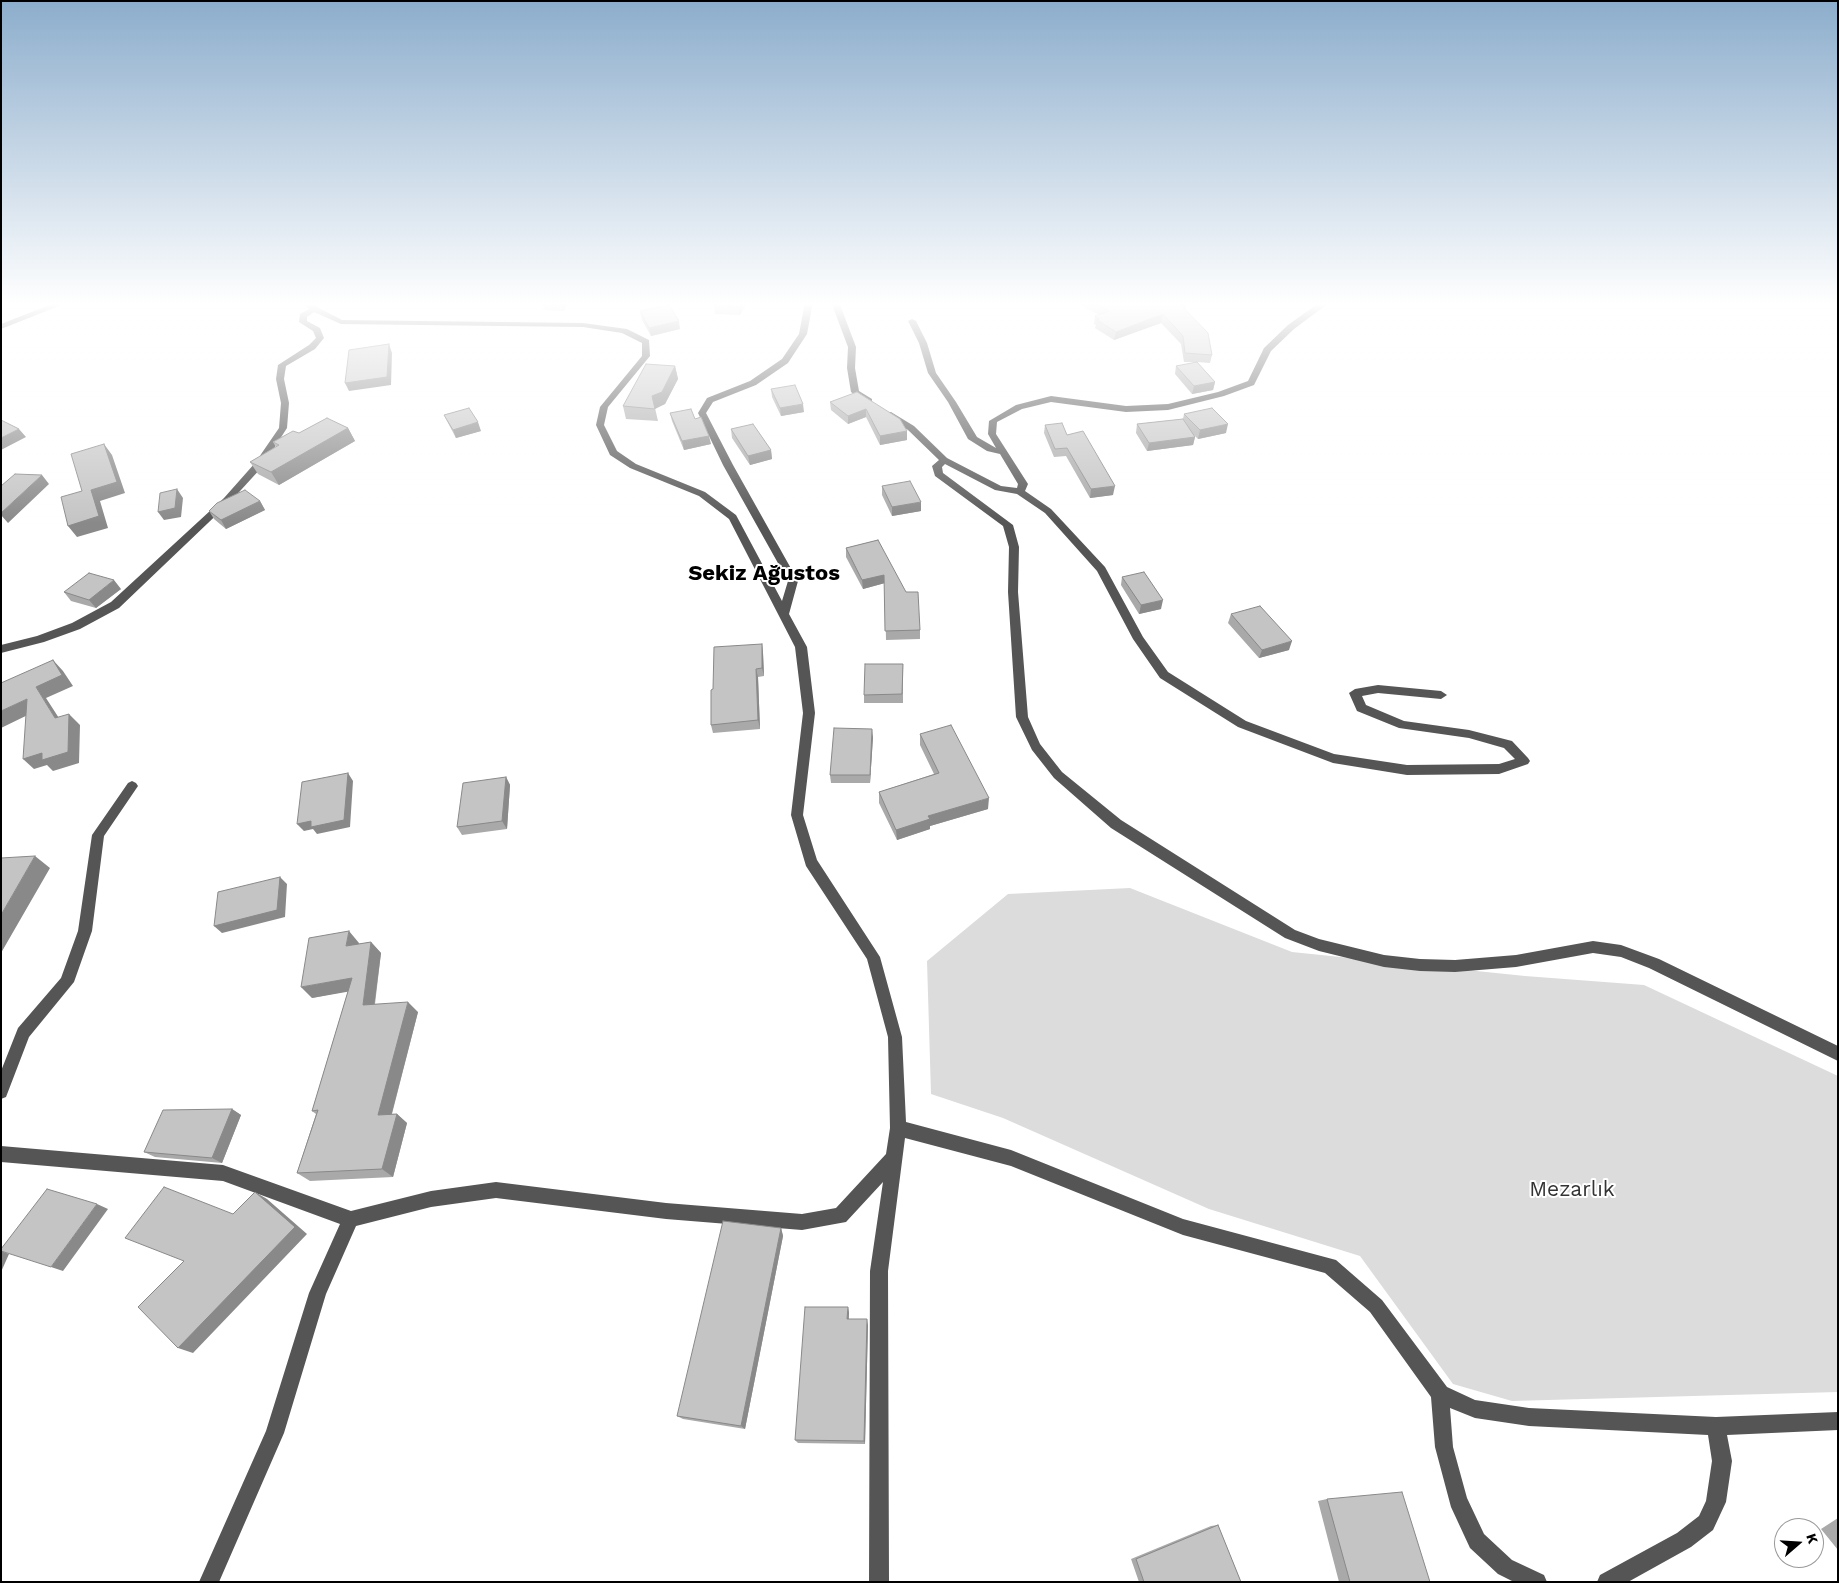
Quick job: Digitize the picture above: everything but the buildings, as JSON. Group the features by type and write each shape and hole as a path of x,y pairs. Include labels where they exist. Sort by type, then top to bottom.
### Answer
{"street":[{"path":"1,649 40,639 76,626 115,605 227,500 259,465 283,428 286,403 280,376"},
{"path":"630,376 604,407 600,425 613,453 633,466 702,494 733,517 801,647 808,713 798,815 811,862 873,957 895,1037 898,1128 879,1272 879,1582"},
{"path":"763,376 753,383 710,400 702,413 728,465 793,581 784,614"},
{"path":"852,376 855,392 911,428 944,460 998,488 1020,492 1048,511 1101,569 1139,639 1164,676 1242,724 1333,758 1406,770 1499,769 1524,761 1508,744 1469,734 1403,724 1361,708 1355,693 1378,688 1441,695"},
{"path":"934,376 952,402 973,439 990,449 1004,452"},
{"path":"1020,492 1023,484 992,434 993,421 1019,407 1051,399 1126,409 1168,407 1221,394 1251,383 1254,376"},
{"path":"944,460 937,466 938,474 1008,525 1014,548 1013,592 1022,717 1028,732 1042,755 1058,775 1116,824 1290,934 1319,945 1384,961 1455,966 1516,961 1593,946 1614,949 1654,963 1838,1054"},
{"path":"1,1092 23,1033 67,982 86,931 98,834 132,786"},
{"path":"898,1128 1011,1158 1183,1227 1330,1266 1376,1306 1440,1394 1475,1409 1529,1417 1716,1426 1838,1420"},
{"path":"1,1154 223,1173 351,1219 431,1199 496,1190 666,1211 802,1222 840,1216 894,1158"},
{"path":"209,1582 275,1433 318,1293 351,1219"},
{"path":"1440,1394 1444,1447 1458,1500 1477,1541 1505,1567 1537,1582"},
{"path":"1607,1582 1684,1540 1706,1523 1716,1502 1722,1461 1716,1426"}],"green space":[{"name":"Mezarlık","path":"1130,888 1292,952 1525,976 1644,985 1838,1076 1838,1392 1512,1401 1453,1384 1360,1256 1209,1209 1003,1118 931,1094 927,961 1008,894"}],"district":[{"name":"Sekiz Ağustos","path":"764,574"}]}
